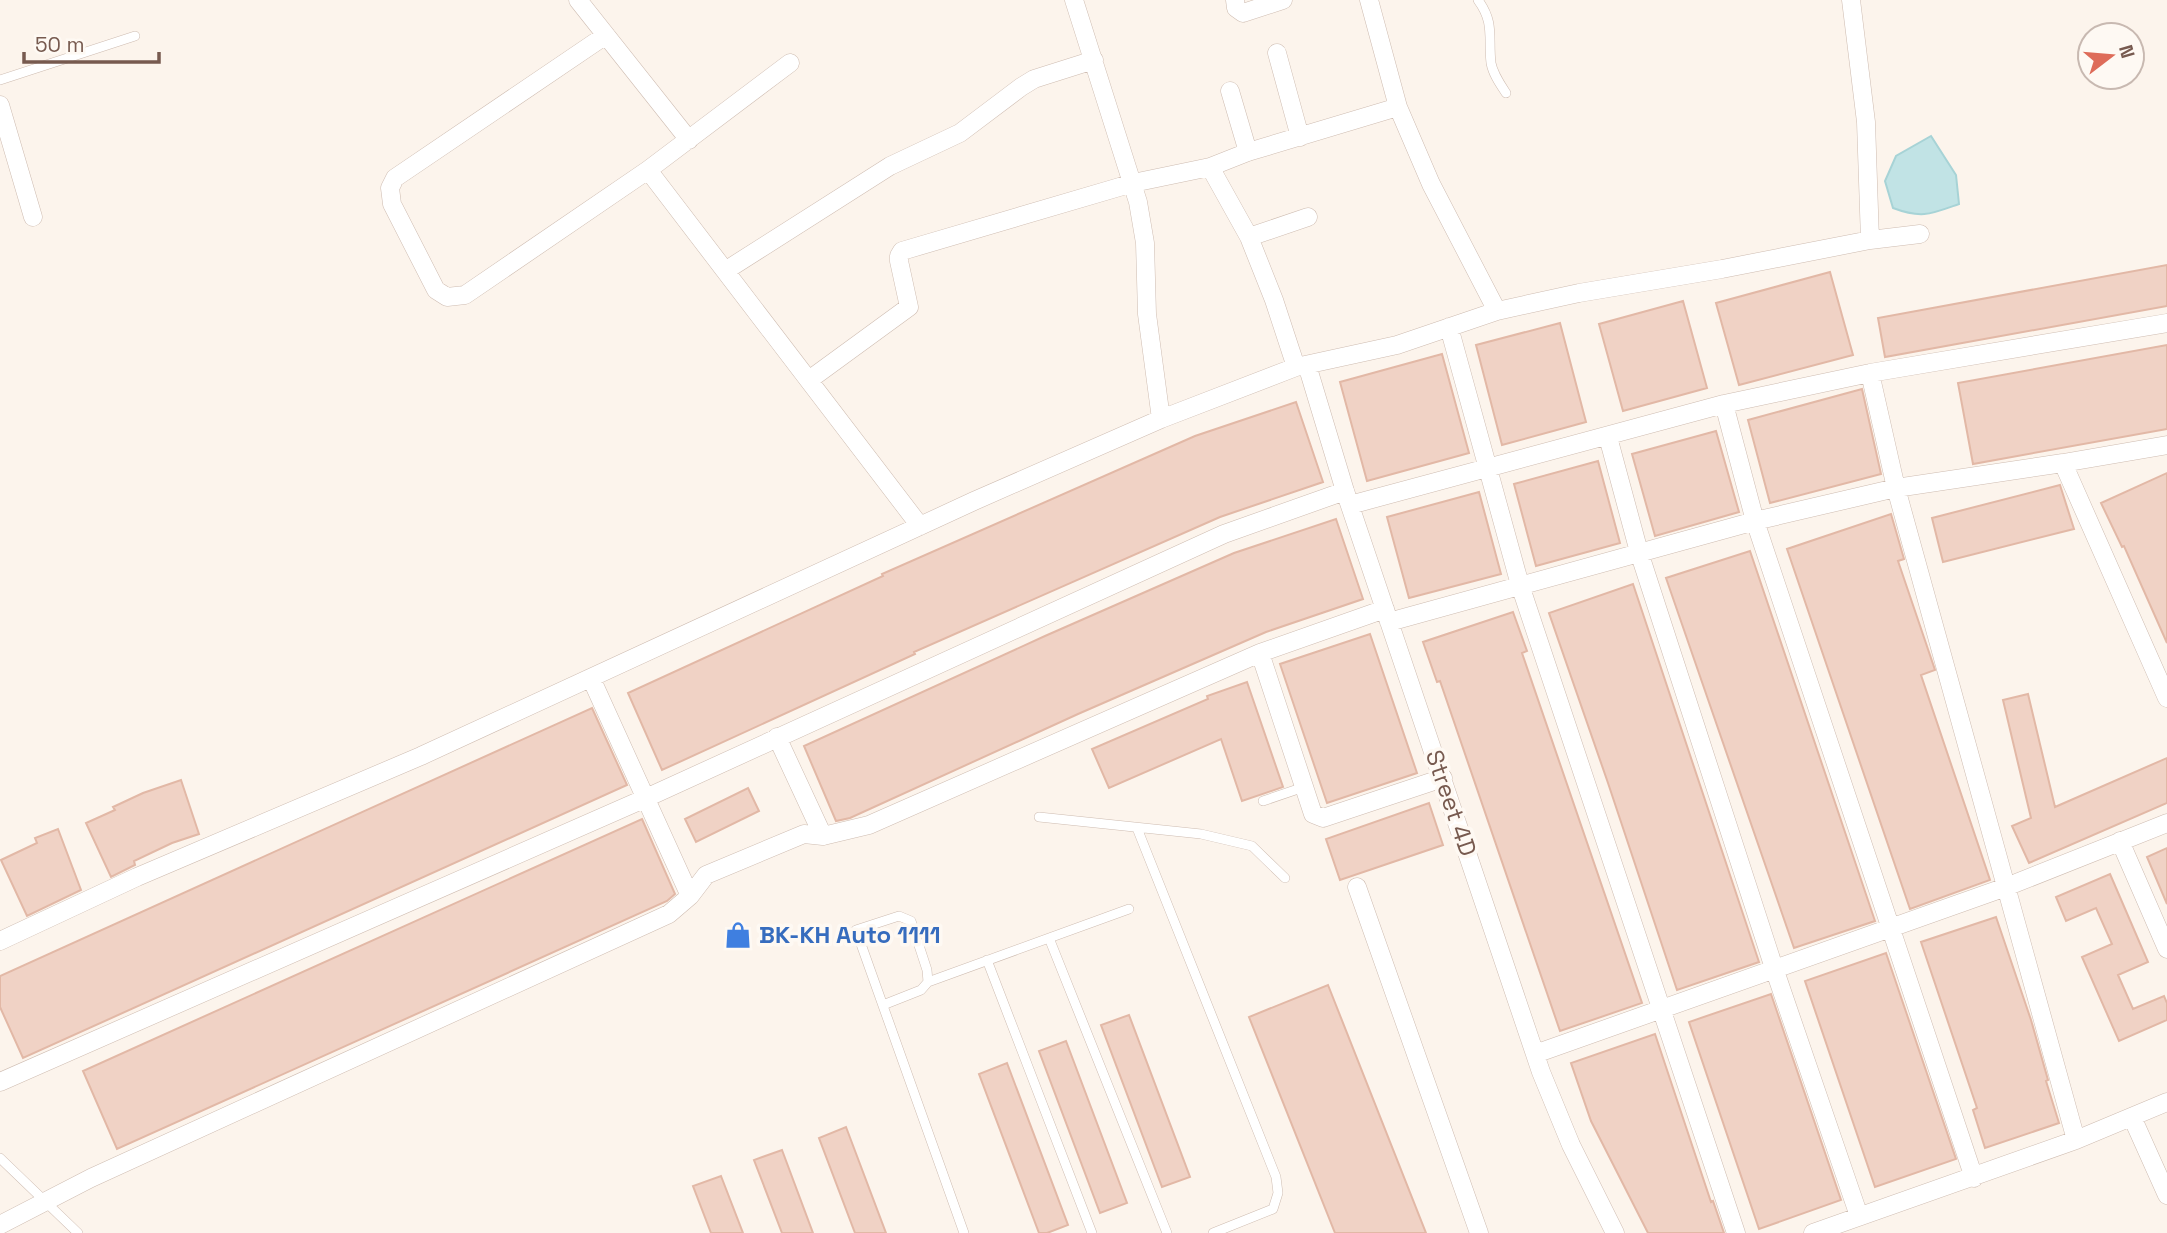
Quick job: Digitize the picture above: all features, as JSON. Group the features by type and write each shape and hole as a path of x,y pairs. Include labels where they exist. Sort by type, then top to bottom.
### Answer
{"street":[{"path":"578,0 690,140"},
{"path":"1074,0 1133,183 1145,243 1147,314 1161,419"},
{"path":"1235,0 1236,8 1242,13 1283,0"},
{"path":"1368,0 1398,107 1436,196 1497,311"},
{"path":"1851,0 1866,122 1870,240"},
{"path":"606,35 395,178 390,188 392,204 436,290 447,297 465,295 648,170 790,63"},
{"path":"1277,53 1300,136"},
{"path":"725,271 890,166 960,133 1034,79 1094,60"},
{"path":"1230,91 1248,152"},
{"path":"0,105 33,217"},
{"path":"809,380 909,307 899,261 902,251 1133,183 1210,167 1248,152 1398,107"},
{"name":"Street 4D","path":"1210,167 1249,237 1302,366 1535,1054 1571,1144 1615,1233"},
{"path":"648,170 920,526"},
{"path":"1249,237 1307,218"},
{"path":"0,941 137,877 421,756 920,526 1161,419 1302,366 1397,345 1497,311 1579,293 1870,240 1920,234"},
{"path":"0,1082 646,798 1224,534 1348,498 1487,469 1724,404 1870,373 2167,323"},
{"path":"1449,327 1520,585 1664,1010 1736,1233"},
{"path":"1870,373 1896,488 2076,1140"},
{"path":"1724,404 1755,521 1974,1178"},
{"path":"1608,437 1639,552 1858,1216"},
{"path":"0,1226 91,1178 669,914 690,896 706,874 804,834 823,836 869,825 1260,653 1387,615 1520,585 1755,521 1896,488 2167,445"},
{"path":"2063,463 2167,698"},
{"path":"1260,653 1313,814 1323,818 1443,778"},
{"path":"591,678 690,896"},
{"path":"777,737 823,836"},
{"path":"1535,1054 2006,887 2167,822"},
{"path":"2120,841 2167,949"},
{"path":"1357,887 1479,1233"},
{"path":"1813,1233 1974,1178 2167,1102"},
{"path":"2132,1117 2167,1195"}],"lane":[{"path":"1478,0 1488,13 1492,44 1491,65 1506,93"},
{"path":"0,80 135,36"},
{"path":"1264,801 1304,787"},
{"path":"1039,817 1201,834 1252,846 1285,878"},
{"path":"1137,828 1276,1177 1278,1193 1273,1209 1213,1233"},
{"path":"883,1005 921,990 928,982 1129,909"},
{"path":"928,982 927,970 911,921 900,916 856,930 964,1233"},
{"path":"1049,938 1167,1233"},
{"path":"987,960 1092,1233"},
{"path":"0,1158 78,1233"}],"water":[{"path":"1931,136 1956,175 1959,204 1926,214 1893,208 1885,181 1896,156"}],"building":[{"path":"2167,265 2167,306 1885,357 1878,318"},
{"path":"1830,272 1853,355 1739,385 1716,303"},
{"path":"1683,301 1707,388 1623,411 1599,324"},
{"path":"1560,323 1586,422 1502,445 1476,345"},
{"path":"2167,345 2167,429 1973,464 1958,383"},
{"path":"1442,354 1469,453 1367,481 1340,382"},
{"path":"1862,389 1881,474 1770,503 1748,420"},
{"path":"1296,402 1323,482 1220,517 914,652 915,654 662,770 628,693 883,576 882,574 1195,436"},
{"path":"1716,431 1739,512 1655,536 1632,454"},
{"path":"1598,461 1620,543 1536,566 1514,484"},
{"path":"2167,473 2167,643 2124,546 2122,547 2101,503"},
{"path":"2060,485 2074,529 1943,562 1932,518"},
{"path":"1479,492 1501,574 1409,598 1387,517"},
{"path":"1891,514 1904,559 1898,561 1935,670 1921,675 1990,880 1910,909 1787,549"},
{"path":"1336,519 1363,599 1266,632 850,818 836,821 804,746 1234,553"},
{"path":"1750,551 1875,921 1794,948 1666,578"},
{"path":"1633,584 1759,962 1677,990 1549,613"},
{"path":"1513,612 1527,651 1522,653 1642,1003 1560,1031 1440,681 1437,682 1423,642"},
{"path":"1370,634 1417,773 1327,803 1280,664"},
{"path":"1247,682 1283,787 1242,801 1221,739 1109,788 1092,749 1208,699 1207,696"},
{"path":"2028,694 2055,807 2167,758 2167,803 2029,863 2012,826 2031,818 2003,700"},
{"path":"592,708 627,785 23,1058 0,1007 0,976"},
{"path":"181,780 199,834 134,861 135,865 111,877 86,823 143,793"},
{"path":"748,788 759,811 696,842 685,819"},
{"path":"1429,803 1443,845 1340,880 1326,839"},
{"path":"642,819 675,894 667,901 117,1149 83,1071"},
{"path":"58,829 81,890 27,916 1,860 37,843 35,838"},
{"path":"2167,848 2167,904 2147,857"},
{"path":"2110,874 2148,962 2118,975 2133,1009 2164,996 2167,1003 2167,1020 2119,1041 2082,957 2112,944 2096,908 2066,921 2056,897"},
{"path":"1996,917 2031,1020 2059,1123 1985,1148 1973,1110 1977,1108 1921,942"},
{"path":"1886,953 1956,1159 1875,1187 1805,981"},
{"path":"1328,985 1426,1233 1335,1233 1249,1017"},
{"path":"1771,994 1841,1200 1759,1229 1689,1022"},
{"path":"1129,1015 1190,1177 1162,1187 1101,1025"},
{"path":"1655,1034 1711,1202 1713,1201 1724,1233 1648,1233 1591,1121 1571,1063"},
{"path":"1066,1041 1127,1203 1100,1213 1039,1051"},
{"path":"1007,1063 1068,1225 1047,1233 1039,1233 979,1074"},
{"path":"846,1127 886,1233 855,1233 819,1138"},
{"path":"782,1150 813,1233 782,1233 754,1160"},
{"path":"721,1176 743,1233 711,1233 693,1186"}],"place":[{"name":"BK-KH Auto 1111","path":"738,935"}]}
